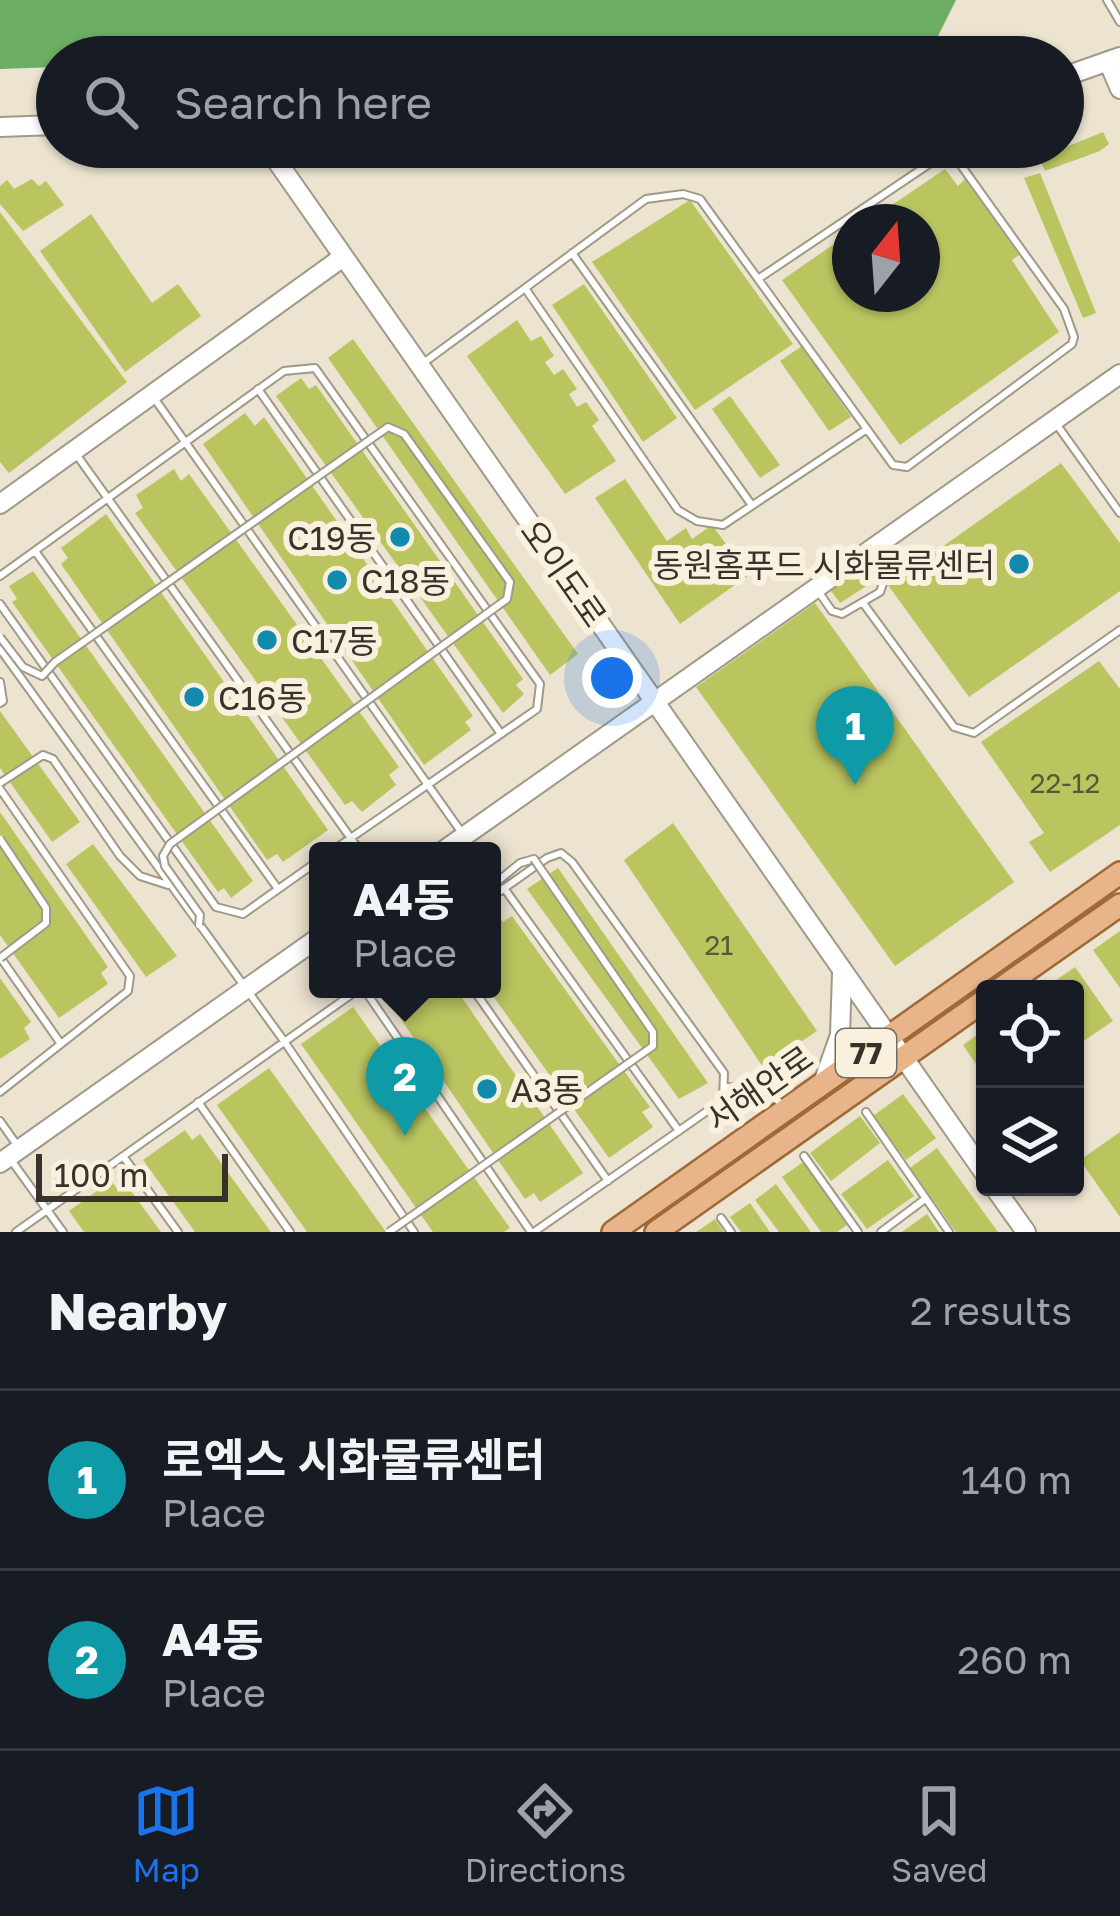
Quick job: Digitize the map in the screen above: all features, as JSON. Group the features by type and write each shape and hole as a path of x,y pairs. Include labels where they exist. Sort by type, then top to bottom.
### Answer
{"main road":[{"name":"서해안로","path":"613,1232 1120,873"},
{"path":"1013,980 1120,905"},
{"name":"서해안로","path":"656,1232 976,1006"}],"street":[{"path":"1084,70 1114,59 1120,89"},
{"path":"0,127 36,126"},
{"name":"오이도로","path":"282,168 976,1161"},
{"path":"0,504 343,257"},
{"path":"456,842 1120,374"},
{"path":"10,1156 309,944"},
{"path":"823,1083 840,1035 842,973"},
{"path":"1000,1196 1026,1232"}],"lane":[{"path":"1107,0 1120,22"},
{"path":"758,279 923,168"},
{"path":"419,366 646,199 691,194 700,200 893,465 907,467 1072,344 1074,337 1064,309 963,168"},
{"path":"572,253 752,505"},
{"path":"525,288 678,510 718,526 867,429"},
{"path":"0,576 284,371 315,368 540,684 537,709 344,842"},
{"path":"258,389 500,734"},
{"path":"152,394 464,836"},
{"path":"1055,422 1120,512"},
{"path":"0,637 22,667 42,676 55,662 388,427 404,434 510,582 507,599 170,844 163,856 165,866 200,915 200,925"},
{"path":"74,451 353,842"},
{"path":"35,551 278,889"},
{"path":"816,589 837,613 846,613 880,592 885,578 867,553"},
{"path":"863,603 954,728 966,734 974,733 1120,630"},
{"path":"0,604 216,907 243,914 309,867"},
{"path":"0,650 284,1041 414,1232"},
{"path":"0,682 0,703"},
{"path":"0,1092 128,991 130,976 1,784 43,755 53,759 120,856 140,876 172,886"},
{"path":"0,839 46,908 46,923 0,957 61,1044"},
{"path":"367,998 532,1232 724,1100 724,1073 572,862 561,854 547,858 501,890"},
{"path":"389,1232 653,1046 653,1032 534,859 520,863 501,879"},
{"path":"504,888 679,1131"},
{"path":"16,1232 348,998"},
{"path":"479,998 608,1180"},
{"path":"725,1087 760,1088 788,1108"},
{"path":"198,1102 290,1232"},
{"path":"866,1112 949,1232"},
{"path":"0,1121 10,1156 64,1232"},
{"path":"124,1156 178,1232"},
{"path":"804,1156 853,1230"},
{"path":"881,1232 926,1199"},
{"path":"721,1218 731,1232"}],"shaded area":[{"path":"0,0 956,0 938,36 36,36 36,68 0,69"}],"building":[{"path":"1103,132 1109,144 1084,157 1084,140"},
{"path":"945,169 958,186 965,179 1019,255 1012,260 1059,332 900,445 782,280 832,245 832,312 940,312 940,204 893,204"},
{"path":"1040,173 1096,313 1083,318 1024,178"},
{"path":"32,179 39,186 46,181 64,205 23,231 0,204 0,186 7,180 14,189"},
{"path":"690,200 793,344 695,410 592,262"},
{"path":"0,212 127,382 9,473 0,462"},
{"path":"91,214 152,303 178,284 201,316 125,372 40,251"},
{"path":"584,284 677,418 643,442 552,305"},
{"path":"517,320 531,341 541,336 554,356 545,362 554,375 563,369 577,389 569,394 577,407 586,402 599,420 592,426 616,461 565,494 467,356"},
{"path":"353,339 578,654 550,675 328,358"},
{"path":"802,346 851,417 829,431 780,361"},
{"name":"C19동","path":"301,378 309,389 316,385 523,679 516,685 524,694 503,713 276,396"},
{"path":"730,396 780,465 760,478 712,409"},
{"name":"C18동","path":"245,413 255,426 264,417 473,716 465,722 471,730 424,765 203,444"},
{"name":"동원홈푸드 시화물류센터","path":"1061,463 1120,543 1120,591 969,697 888,585"},
{"name":"C17동","path":"174,469 181,481 189,474 399,767 389,775 396,785 362,812 352,801 345,805 135,513 143,508 136,495"},
{"path":"625,479 667,541 686,528 692,539 712,525 749,575 680,624 595,498"},
{"name":"C16동","path":"106,514 328,830 283,862 277,854 267,860 61,564 68,558 61,548"},
{"path":"857,570 868,585 840,603 829,588"},
{"path":"33,571 253,881 231,898 224,888 218,892 12,602 17,599 9,586"},
{"path":"815,603 1014,882 895,966 696,687"},
{"path":"1099,661 1120,689 1120,825 1050,872 1029,842 1044,833 981,742"},
{"path":"0,711 80,822 52,842 0,768"},
{"path":"0,812 108,967 101,973 108,984 59,1018 0,935"},
{"path":"673,823 817,1031 763,1067 624,860"},
{"path":"93,844 177,956 146,977 66,864"},
{"path":"558,868 708,1083 679,1099 527,889"},
{"path":"512,916 650,1107 642,1112 653,1127 609,1158 494,998 501,998 501,919"},
{"path":"1120,931 1120,988 1093,950"},
{"path":"1075,967 1113,1021 1084,1041 1084,980 1056,980"},
{"path":"0,978 31,1022 24,1028 30,1039 0,1059"},
{"name":"A3동","path":"462,998 583,1173 540,1202 534,1193 525,1199 391,1005 399,1000"},
{"path":"353,1007 510,1228 504,1232 433,1232 301,1044"},
{"path":"976,1036 976,1064 963,1045"},
{"path":"269,1068 386,1232 307,1232 217,1105"},
{"path":"903,1094 936,1138 906,1160 873,1116"},
{"path":"860,1116 880,1143 831,1181 810,1153"},
{"path":"185,1130 192,1140 200,1134 271,1232 195,1232 143,1160"},
{"path":"1120,1132 1120,1217 1084,1166 1084,1157"},
{"path":"937,1148 998,1232 956,1232 910,1168"},
{"path":"888,1160 914,1196 867,1229 841,1194"},
{"path":"803,1162 847,1225 837,1232 821,1232 782,1177"},
{"path":"111,1181 118,1190 126,1184 161,1232 84,1232 69,1211"},
{"path":"776,1184 811,1232 779,1232 755,1200"},
{"path":"750,1203 770,1232 741,1232 730,1217"},
{"path":"927,1214 939,1232 902,1232"},
{"path":"715,1219 724,1232 696,1232"}],"place":[{"name":"C19동","path":"400,537"},
{"name":"동원홈푸드 시화물류센터","path":"1019,564"},
{"name":"C18동","path":"337,580"},
{"name":"C17동","path":"267,640"},
{"name":"C16동","path":"194,697"},
{"name":"로엑스 시화물류센터","path":"855,785"},
{"name":"A3동","path":"487,1089"},
{"name":"A4동","path":"405,1136"}]}
